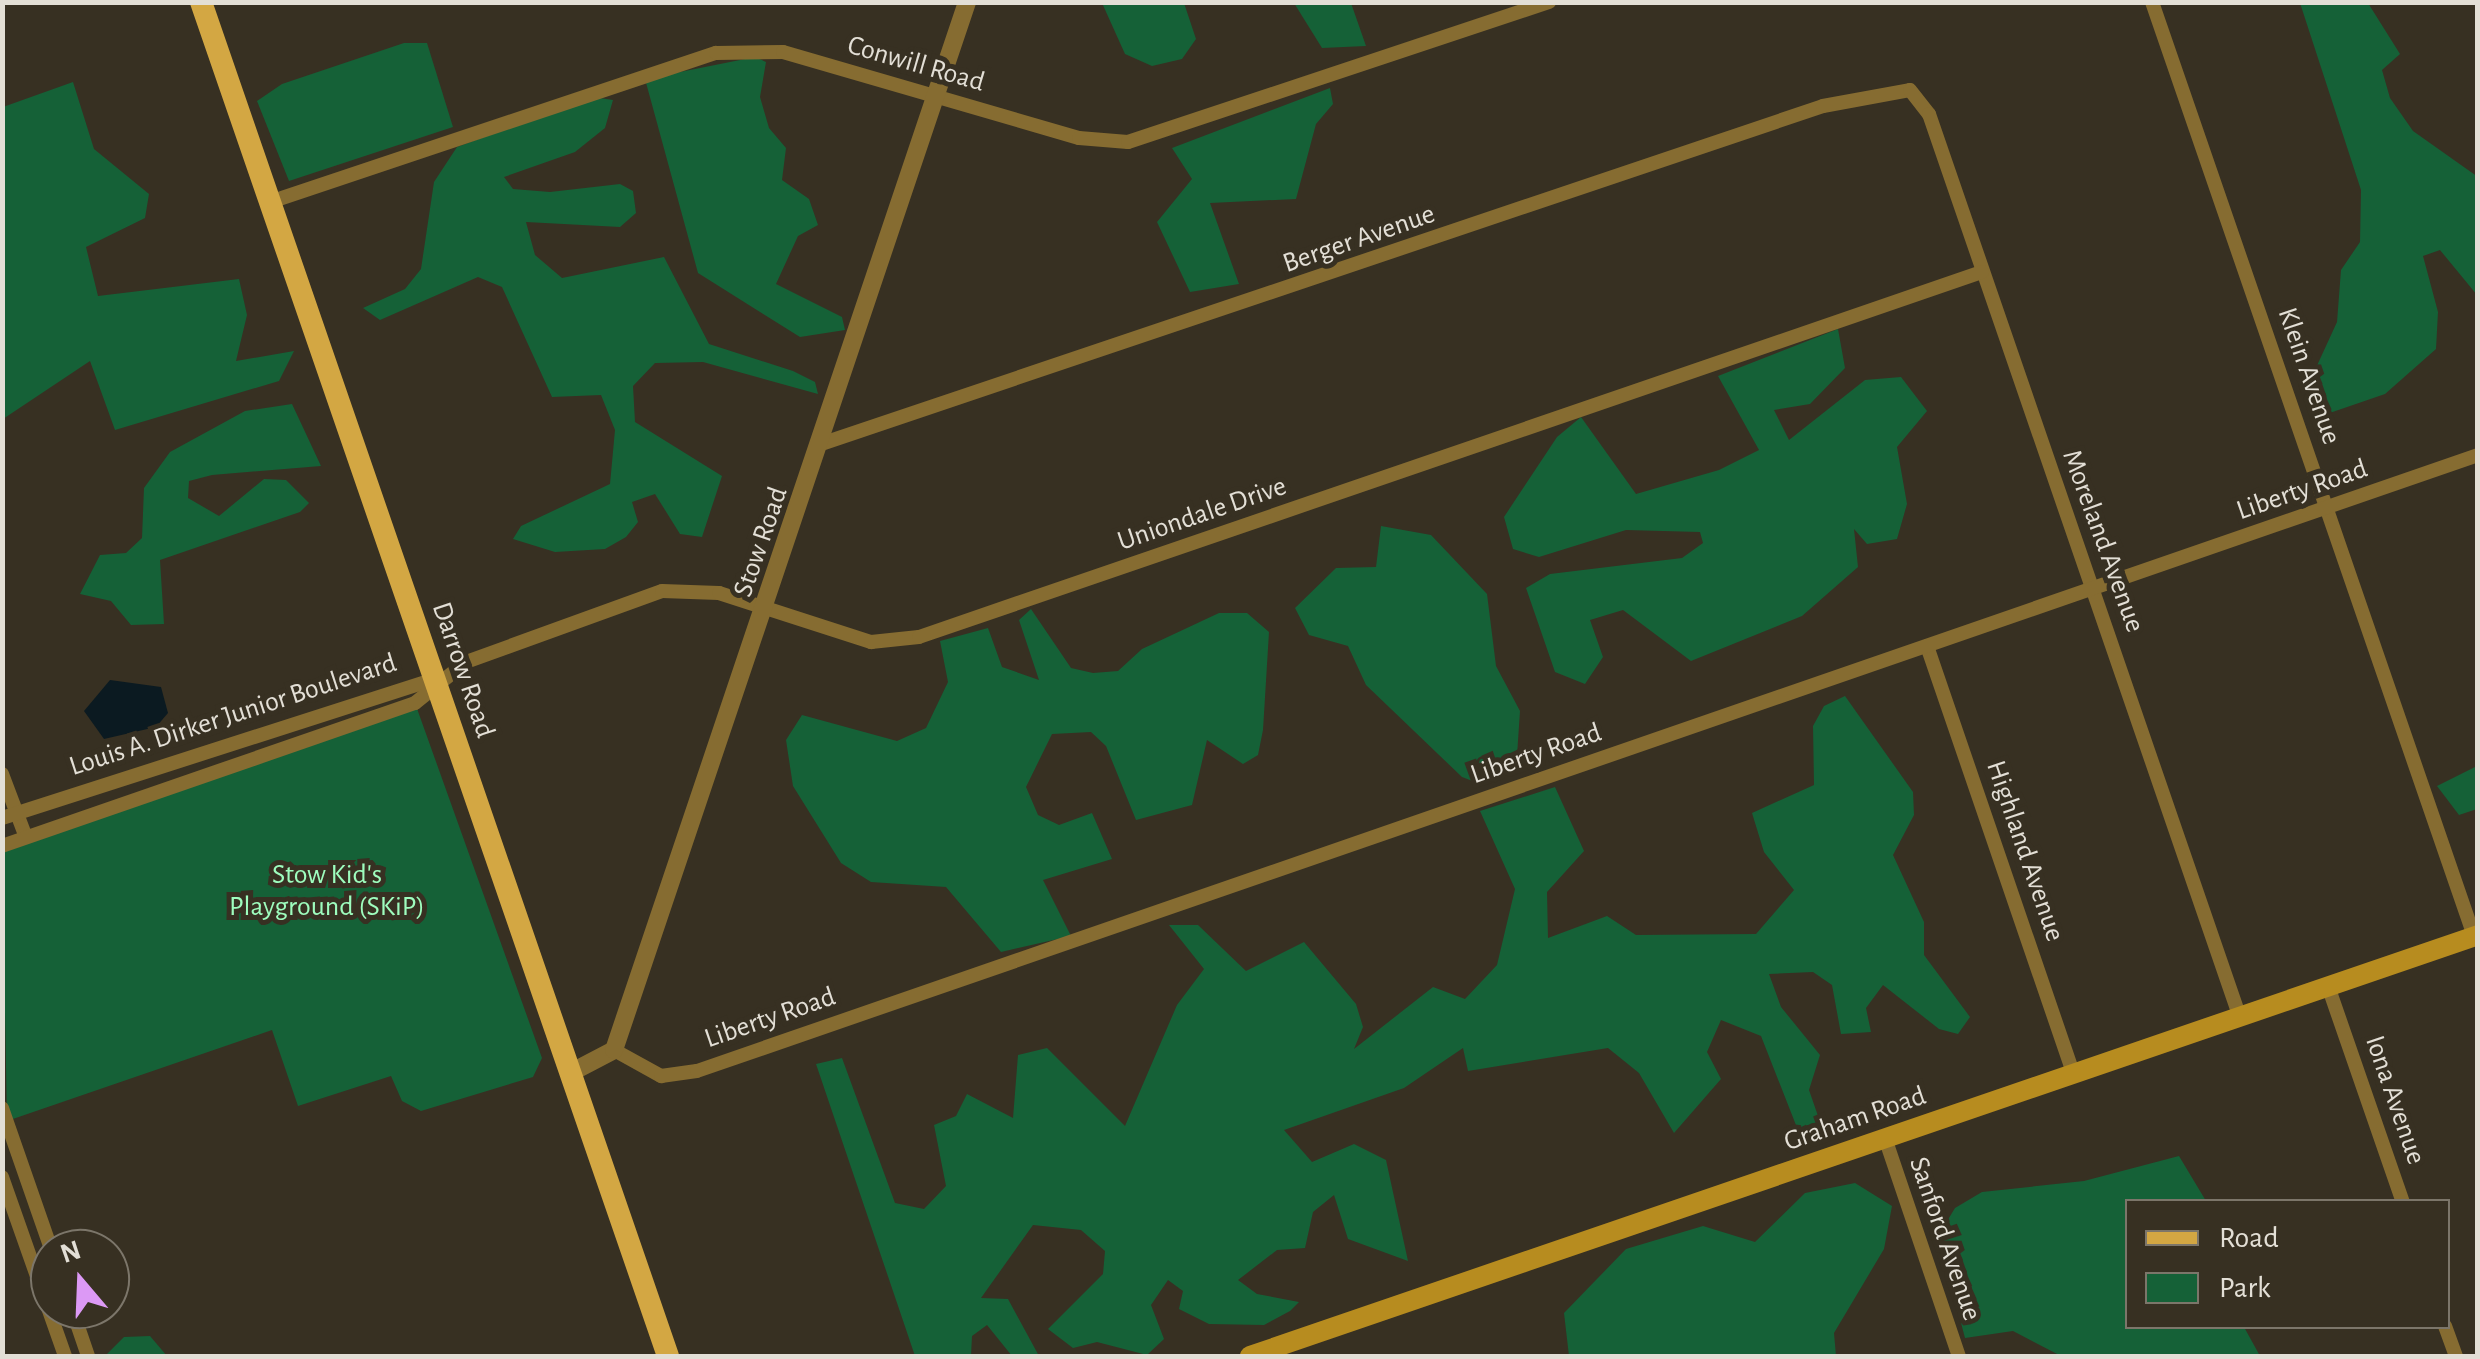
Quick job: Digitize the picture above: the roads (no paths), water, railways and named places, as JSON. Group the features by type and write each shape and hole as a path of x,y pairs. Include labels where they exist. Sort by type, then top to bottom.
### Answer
{"main road":[{"name":"Darrow Road","path":"201,2 668,1356"},
{"name":"Graham Road","path":"1250,1356 2476,936"}],"street":[{"name":"Stow Road","path":"614,1050 824,443 968,2"},
{"name":"Conwill Road","path":"270,202 716,53 783,52 1080,138 1128,142 1549,2"},
{"name":"Klein Avenue","path":"2152,2 2476,936"},
{"name":"Moreland Avenue","path":"1910,90 1930,114 2239,1016"},
{"name":"Berger Avenue","path":"824,443 1824,106 1910,90"},
{"name":"Uniondale Drive","path":"435,679 662,592 719,593 871,642 919,637 1982,272"},
{"name":"Liberty Road","path":"614,1050 661,1076 698,1071 2478,455"},
{"name":"Highland Avenue","path":"1927,646 2073,1073"},
{"name":"Louis A. Dirker Junior Boulevard","path":"9,815 435,679"},
{"name":"Louis A. Dirker Junior Boulevard","path":"2,846 415,702 435,679"},
{"path":"2,774 9,815 25,835"},
{"name":"Iona Avenue","path":"2328,986 2402,1199"},
{"path":"572,1072 614,1050"},
{"path":"2,1108 44,1229"},
{"name":"Sanford Avenue","path":"1885,1138 1958,1356"},
{"path":"2,1177 65,1356"},
{"path":"79,1329 88,1356"},
{"path":"2446,1329 2456,1356"}],"park label":[{"name":"Stow Kid's Playground (SKiP)","path":"327,891"}]}
